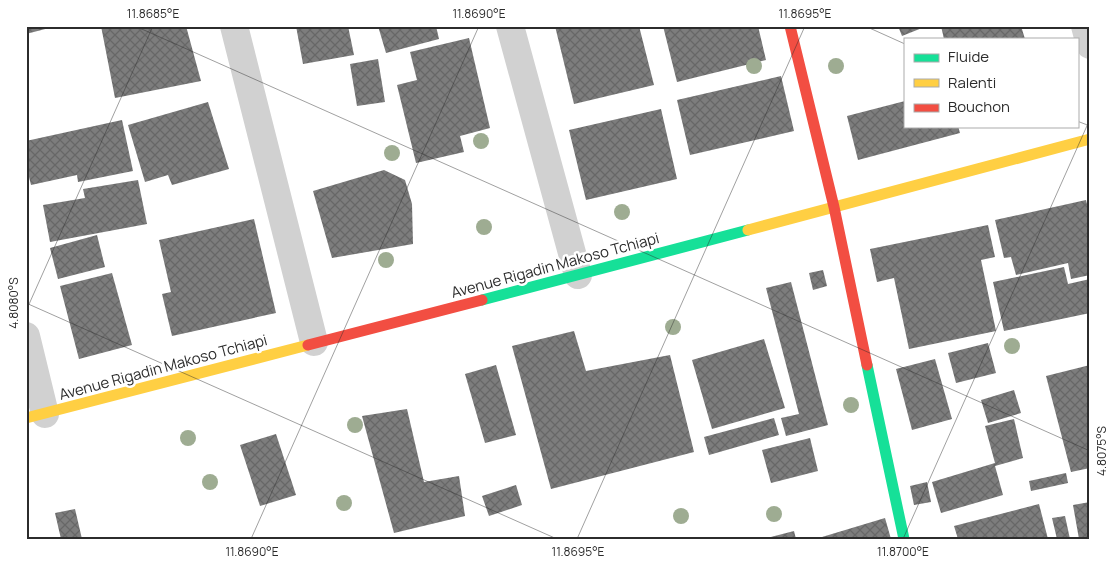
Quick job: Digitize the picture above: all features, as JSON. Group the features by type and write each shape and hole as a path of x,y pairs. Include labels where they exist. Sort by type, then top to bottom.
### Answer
{"street":[{"path":"234,26 314,342"},
{"path":"510,26 578,275"},
{"path":"790,26 834,207 904,539"},
{"path":"1085,26 1090,45"},
{"name":"Avenue Rigadin Makoso Tchiapi","path":"35,416 314,342 578,275 1090,139"},
{"path":"26,336 35,416"}],"building":[{"path":"26,26 53,26 53,27 26,34"},
{"path":"101,26 186,26 201,81 115,98"},
{"path":"296,26 348,26 354,55 303,64"},
{"path":"378,26 436,26 439,39 386,53"},
{"path":"555,26 639,26 654,85 574,104"},
{"path":"663,26 758,26 766,60 677,82"},
{"path":"898,26 927,26 902,36"},
{"path":"941,26 1021,26 1025,38 944,38"},
{"path":"469,38 490,128 460,136 464,152 416,163 397,85 417,80 410,52"},
{"path":"378,59 385,102 357,106 350,64"},
{"path":"781,76 794,131 690,155 677,100"},
{"path":"904,101 904,128 959,128 960,133 858,160 847,116"},
{"path":"208,102 229,169 172,185 168,175 145,182 128,125"},
{"path":"661,109 677,179 586,200 569,130"},
{"path":"122,120 133,171 78,182 77,175 31,185 26,165 26,141"},
{"path":"384,170 405,180 412,204 413,244 332,258 313,191"},
{"path":"138,180 147,224 50,242 43,205 85,198 83,189"},
{"path":"1086,200 1090,217 1090,275 1071,279 1068,263 1016,275 1011,257 1004,258 995,220"},
{"path":"254,219 276,313 172,336 162,294 171,292 159,240"},
{"path":"988,225 995,257 981,260 996,331 909,349 894,278 877,282 870,249"},
{"path":"97,235 105,267 58,279 50,248"},
{"path":"1064,267 1068,284 1090,279 1090,313 1004,331 993,282"},
{"path":"823,270 827,286 813,290 809,273"},
{"path":"112,273 132,345 79,359 60,286"},
{"path":"791,282 828,425 786,436 781,418 799,414 766,288"},
{"path":"574,331 586,371 670,355 694,452 551,489 512,346"},
{"path":"764,339 785,408 712,429 692,360"},
{"path":"988,343 996,373 956,383 948,353"},
{"path":"935,359 952,419 912,430 896,369"},
{"path":"496,365 516,435 485,443 465,374"},
{"path":"1090,365 1090,468 1071,472 1046,376"},
{"path":"1014,390 1021,413 988,423 981,400"},
{"path":"407,409 424,482 459,476 465,516 394,533 362,416"},
{"path":"774,418 779,435 709,455 704,437"},
{"path":"1014,419 1023,458 995,466 1003,495 941,513 932,482 995,463 985,426"},
{"path":"276,434 296,495 260,506 240,445"},
{"path":"810,438 818,471 771,483 762,450"},
{"path":"1066,473 1068,483 1031,491 1029,481"},
{"path":"927,482 931,502 914,505 910,486"},
{"path":"516,485 522,505 489,516 482,496"},
{"path":"1090,502 1090,539 1079,539 1073,505"},
{"path":"1039,504 1048,539 958,539 954,526"},
{"path":"75,509 82,539 61,539 55,513"},
{"path":"1065,516 1070,539 1057,539 1052,518"},
{"path":"885,518 891,539 823,539 822,537"},
{"path":"794,531 796,539 767,539 767,538"}],"traffic: fast":[{"path":"482,300 748,230"},
{"path":"867,365 904,539"}],"traffic: slow":[{"path":"748,230 1090,139"},
{"path":"26,418 308,345"}],"traffic: jam":[{"path":"790,26 834,207 867,365"},
{"path":"308,345 482,300"}]}
